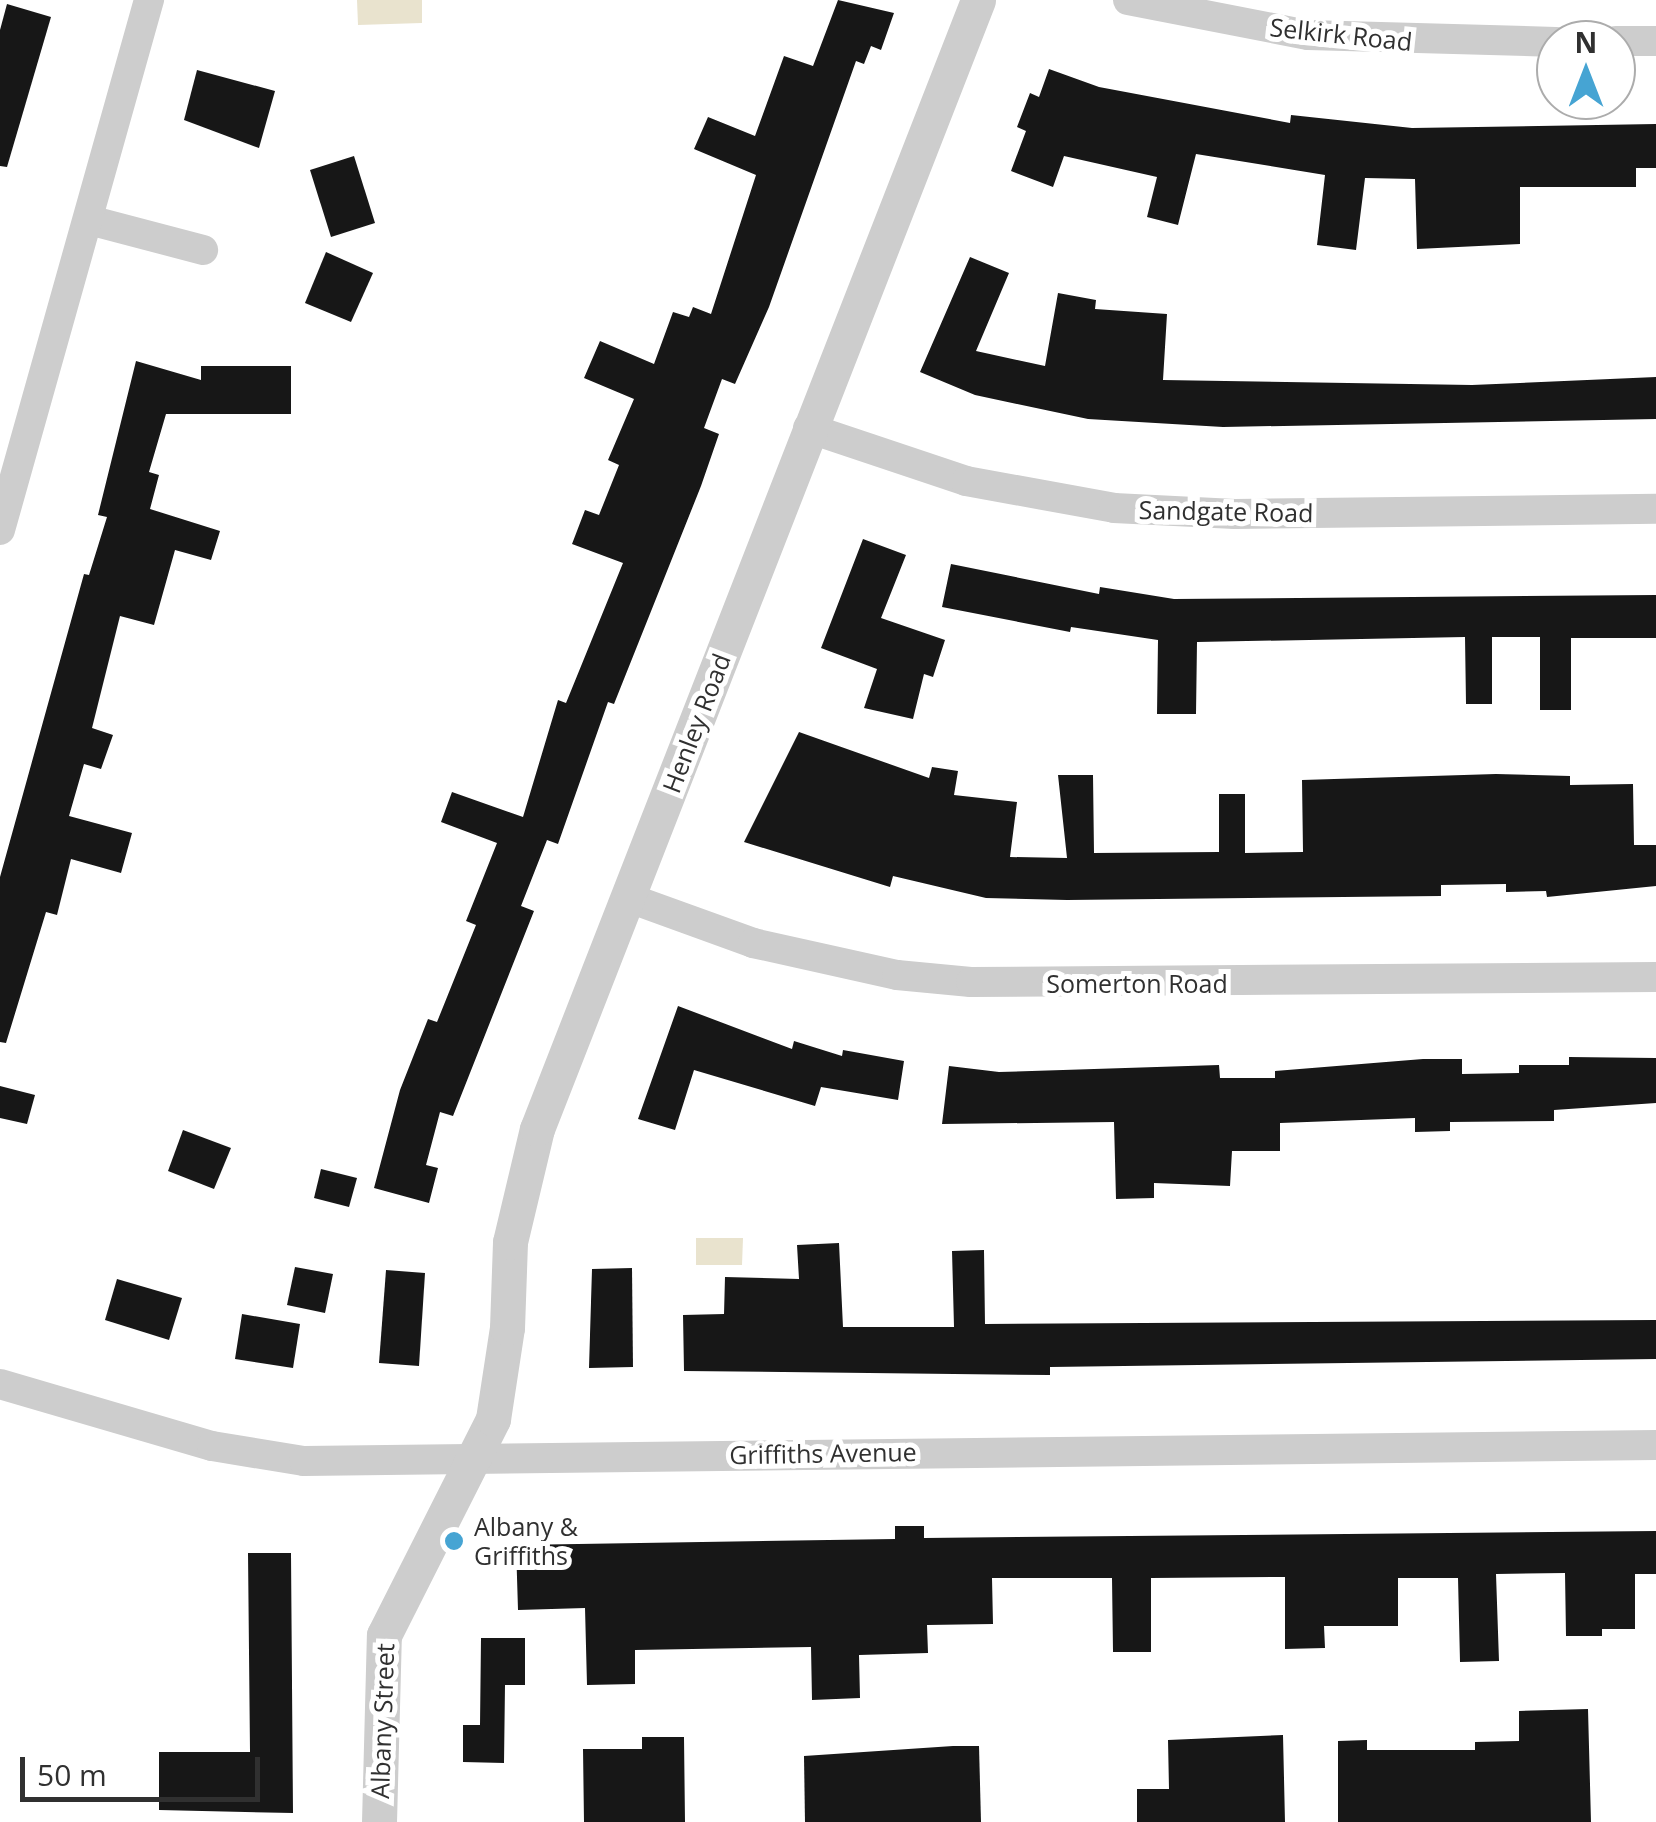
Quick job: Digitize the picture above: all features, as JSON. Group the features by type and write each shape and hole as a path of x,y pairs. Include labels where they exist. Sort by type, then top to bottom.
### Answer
{"street":[{"path":"0,530 150,0"},
{"name":"Henley Road","path":"472,1460 497,1404 519,1190 808,428 978,0"},
{"name":"Selkirk Road","path":"1128,0 1308,35 1536,41"},
{"path":"89,220 202,250"},
{"name":"Sandgate Road","path":"808,428 966,481 1114,508 1220,514 1656,509"},
{"name":"Somerton Road","path":"629,898 753,942 897,975 971,982 1656,976"},
{"name":"Griffiths Avenue","path":"0,1384 257,1456 472,1460 1656,1444"},
{"name":"Albany Street","path":"378,1822 384,1636 472,1460"}],"shaded area":[{"path":"357,0 422,0 422,23 358,25"},
{"path":"696,1238 743,1238 742,1265 696,1265"}],"building":[{"path":"838,0 894,13 881,50 871,46 864,64 856,61 769,307 735,384 722,379 704,428 719,434 701,486 614,704 608,702 558,844 547,840 521,906 534,911 453,1116 440,1112 426,1165 438,1168 429,1203 374,1188 400,1090 428,1019 437,1022 476,925 466,921 497,843 441,822 452,792 523,817 558,700 566,703 623,563 572,544 585,510 599,515 619,465 608,460 634,399 584,378 600,341 654,364 673,312 689,317 693,307 711,314 756,175 694,149 708,117 755,136 784,56 813,66"},
{"path":"7,4 51,17 7,167 0,166 0,30"},
{"path":"1049,69 1099,87 1290,123 1291,115 1412,128 1656,124 1656,168 1636,168 1636,187 1520,187 1520,244 1417,249 1415,179 1365,178 1356,250 1317,245 1325,175 1196,154 1178,225 1147,217 1157,177 1064,156 1053,187 1011,171 1026,131 1017,127 1030,93 1039,97"},
{"path":"197,70 275,91 259,148 184,120"},
{"path":"354,156 375,223 331,237 310,170"},
{"path":"326,252 373,273 351,322 305,303"},
{"path":"970,257 1009,273 976,351 1045,366 1058,293 1096,300 1095,309 1167,314 1163,380 1472,385 1656,377 1656,419 1223,427 1088,419 975,395 920,372"},
{"path":"136,361 201,380 201,366 291,366 291,414 166,414 149,472 159,475 150,509 220,531 211,560 175,550 154,625 120,616 92,728 113,735 101,769 84,764 69,816 132,833 121,873 71,859 57,915 46,912 6,1043 0,1042 0,877 84,574 89,575 107,517 98,515"},
{"path":"863,539 906,555 881,618 945,640 933,677 924,674 913,719 864,708 877,669 821,648"},
{"path":"951,564 1099,594 1100,587 1174,599 1656,595 1656,638 1571,638 1571,710 1540,710 1540,637 1492,637 1492,704 1466,704 1465,637 1197,642 1196,714 1157,714 1158,640 1071,627 1070,632 942,607"},
{"path":"799,732 929,778 932,767 958,771 954,795 1017,802 1010,857 1067,858 1058,775 1093,775 1094,853 1219,852 1219,794 1245,794 1245,853 1303,852 1302,780 1496,774 1570,776 1570,785 1633,784 1634,845 1656,845 1656,886 1547,897 1546,891 1506,892 1506,884 1441,885 1441,896 1067,900 986,898 893,876 890,887 744,842"},
{"path":"678,1006 792,1049 794,1041 842,1056 843,1050 904,1061 898,1100 821,1087 815,1106 694,1070 675,1130 638,1119"},
{"path":"1569,1057 1656,1058 1656,1103 1554,1110 1554,1121 1450,1122 1450,1131 1415,1132 1415,1118 1280,1123 1280,1151 1232,1151 1230,1186 1154,1183 1154,1198 1116,1199 1114,1122 942,1124 949,1066 999,1072 1219,1065 1220,1078 1275,1078 1275,1071 1423,1059 1462,1059 1462,1074 1519,1073 1519,1065 1569,1065"},
{"path":"0,1086 35,1095 27,1124 0,1118"},
{"path":"183,1130 231,1148 214,1189 168,1171"},
{"path":"321,1169 357,1178 349,1207 314,1198"},
{"path":"839,1243 843,1327 954,1327 952,1251 984,1250 985,1324 1656,1320 1656,1359 1050,1367 1050,1375 684,1371 683,1315 724,1314 725,1277 799,1279 797,1245"},
{"path":"295,1267 333,1274 325,1313 287,1305"},
{"path":"632,1268 633,1367 589,1368 592,1269"},
{"path":"386,1270 425,1273 419,1366 379,1363"},
{"path":"117,1279 182,1298 169,1340 105,1320"},
{"path":"242,1314 300,1324 293,1368 235,1359"},
{"path":"895,1526 924,1526 924,1538 1656,1531 1656,1574 1635,1574 1635,1629 1602,1629 1602,1636 1566,1636 1565,1573 1496,1574 1499,1661 1460,1662 1458,1578 1398,1578 1398,1626 1324,1626 1325,1648 1285,1649 1285,1577 1151,1578 1151,1652 1113,1652 1112,1578 992,1578 993,1624 927,1625 928,1653 859,1655 860,1698 812,1700 811,1647 635,1650 635,1684 587,1685 585,1608 518,1610 516,1545 895,1539"},
{"path":"248,1553 291,1553 293,1813 159,1810 159,1752 250,1752"},
{"path":"481,1638 525,1638 525,1685 505,1685 504,1763 463,1762 463,1725 480,1725"},
{"path":"1588,1709 1591,1822 1338,1822 1338,1741 1367,1740 1367,1750 1475,1750 1475,1742 1519,1741 1519,1711"},
{"path":"1283,1735 1285,1822 1137,1822 1137,1789 1169,1789 1168,1740"},
{"path":"642,1737 684,1737 685,1822 584,1822 583,1749 642,1749"},
{"path":"979,1746 981,1822 805,1822 804,1756"}],"place":[{"name":"Albany & Griffiths","path":"454,1541"}]}
